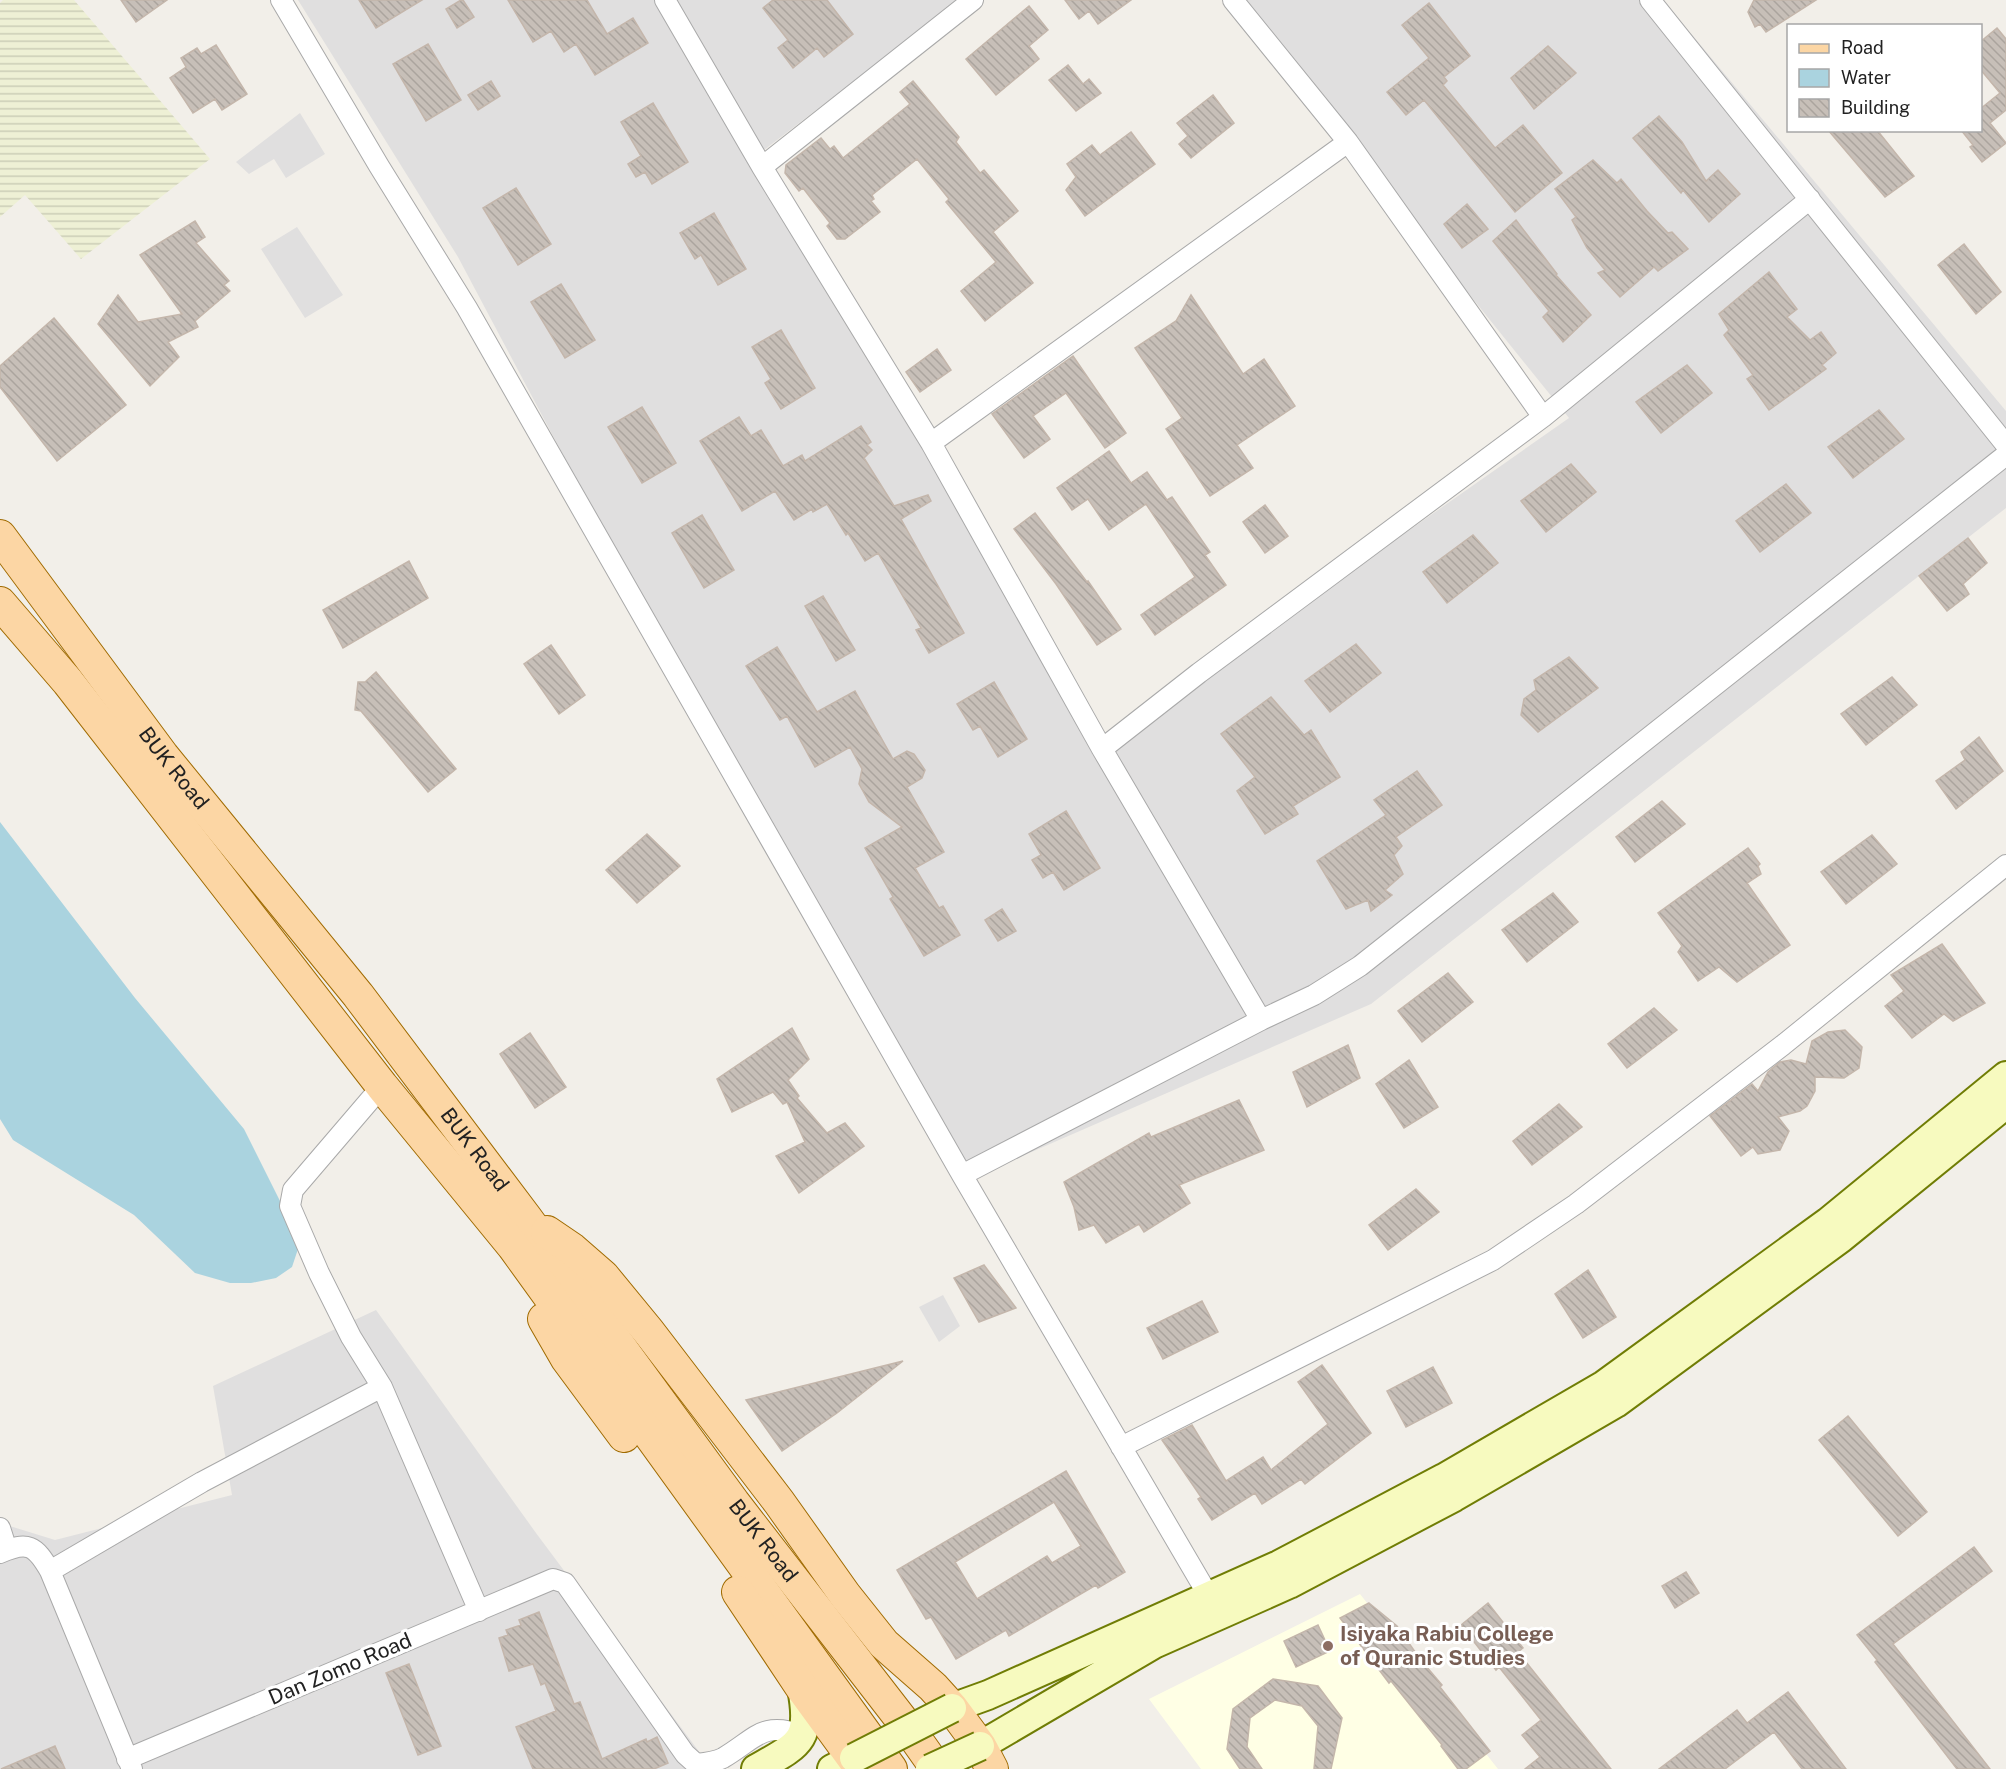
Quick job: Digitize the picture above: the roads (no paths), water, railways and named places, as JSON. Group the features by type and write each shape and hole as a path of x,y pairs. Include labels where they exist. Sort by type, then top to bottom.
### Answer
{"main road":[{"name":"BUK Road","path":"0,537 163,756 358,995 526,1218 734,1503 908,1728 937,1769"},
{"name":"BUK Road","path":"0,603 68,682 382,1086 513,1246 891,1769"},
{"path":"930,1769 986,1758 1154,1644 1279,1565 1433,1484 1604,1385 1828,1222 2006,1076"},
{"path":"513,1246 531,1294 567,1359 723,1568 802,1688 849,1765 952,1708 1214,1606 1288,1584 1454,1497 1616,1403 1841,1238 2006,1104"},
{"path":"526,1218 572,1249 603,1276 649,1332 779,1502 845,1595 884,1644 933,1686 952,1708 986,1758"},
{"path":"756,1769 786,1752 803,1735 807,1714 802,1688"}],"street":[{"path":"281,0 466,308 962,1175 1214,1606"},
{"path":"665,0 762,167 931,443 1102,749 1261,1020"},
{"path":"762,167 973,0"},
{"path":"1233,0 1348,142 1543,417"},
{"path":"1650,0 2006,445"},
{"path":"931,443 1348,142"},
{"path":"1102,749 1199,673 1543,417 1810,199"},
{"path":"962,1175 1261,1020 1314,995 1360,966 2006,455"},
{"path":"1121,1447 1493,1260 1576,1204 1764,1059 2006,865"},
{"path":"382,1086 293,1190 290,1201 319,1273 351,1337 381,1387 479,1611"},
{"path":"50,1571 202,1482 381,1387"},
{"path":"0,1528 3,1552 19,1546 32,1547 42,1557 50,1571 129,1764"},
{"name":"Dan Zomo Road","path":"129,1764 553,1579 565,1583 685,1754 696,1764 721,1759 765,1730 786,1729 803,1735"}],"water":[{"path":"0,822 135,998 244,1129 291,1223 298,1249 292,1267 276,1278 251,1283 230,1283 195,1273 134,1215 13,1140 0,1119"}],"place":[{"name":"Isiyaka Rabiu College of Quranic Studies","path":"1328,1646"}]}
